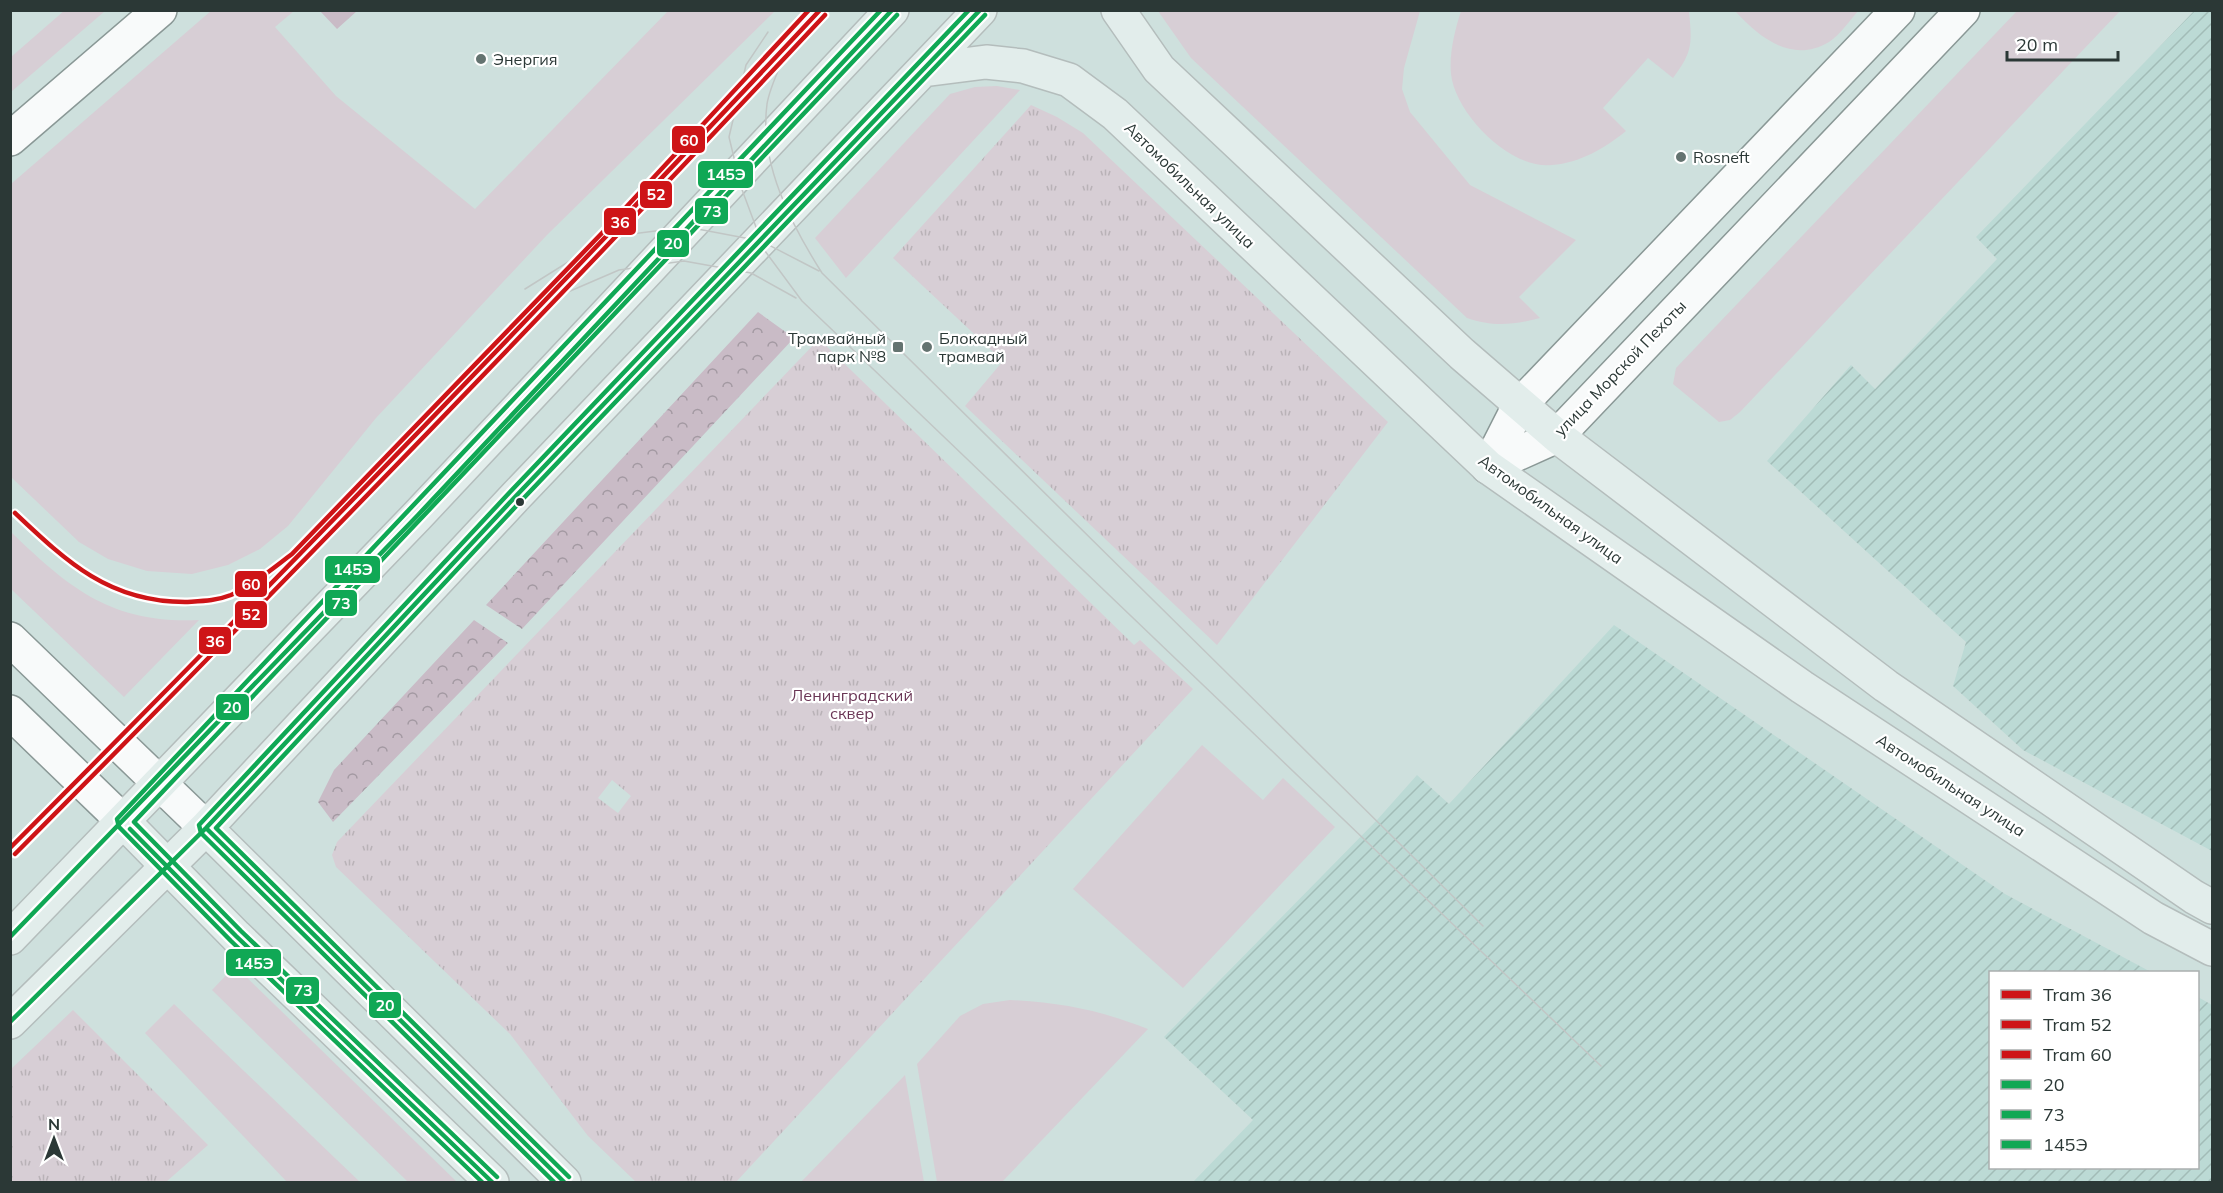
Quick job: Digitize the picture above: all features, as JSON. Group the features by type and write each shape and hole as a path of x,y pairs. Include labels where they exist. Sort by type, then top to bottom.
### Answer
{"main road":[{"path":"10,938 124,822 892,10"},
{"path":"10,1022 206,828 515,497 980,10"},
{"path":"1118,10 1159,69 1519,406 1886,686 2194,897 2212,907"},
{"name":"Автомобильная улица","path":"923,70 986,62 1023,66 1069,80 1115,114 1488,467 1802,687 2153,918 2212,950"},
{"path":"124,822 492,1182"},
{"path":"206,828 564,1182"}],"street":[{"path":"10,139 160,10"},
{"path":"1488,467 1519,406 1898,10"},
{"name":"улица Морской Пехоты","path":"1488,467 1557,436 1963,10"},
{"path":"10,639 161,782 206,828"},
{"path":"10,712 124,822"}],"shaded area":[{"path":"2195,10 2212,11 2212,851 2023,750 1953,686 1966,642 1767,461 1851,365 1875,389 1997,259 1976,237"},
{"path":"1614,625 2005,894 2149,971 1989,971 1989,1169 2199,1169 2199,998 2212,1005 2212,1182 1193,1182 1253,1120 1164,1037 1377,820 1417,775 1449,804"}],"green space":[{"path":"65,10 105,11 11,92 11,57"},
{"path":"212,10 294,11 275,27 336,96 475,209 668,11 775,11 547,235 376,418 288,526 260,549 228,565 192,574 147,571 108,559 79,542 11,477 11,184"},
{"path":"320,11 357,11 337,29"},
{"path":"1158,11 1420,11 1404,68 1402,89 1410,112 1470,185 1576,240 1519,297 1540,318 1503,324 1486,323 1467,318 1191,58"},
{"path":"1461,11 1689,11 1690,47 1673,78 1648,58 1603,108 1626,131 1592,154 1562,164 1536,164 1503,149 1487,136 1463,105 1455,89 1451,74 1451,58"},
{"path":"1735,11 1858,11 1829,42 1802,50 1777,45 1755,30"},
{"path":"2017,11 2120,11 1740,412 1730,420 1719,422 1673,384 1676,368"},
{"path":"997,86 1020,90 846,278 815,238 950,94 975,87"},
{"path":"1031,105 1083,133 1388,422 1217,645 965,406 1003,361 893,258"},
{"path":"758,312 794,338 522,629 486,605"},
{"name":"Ленинградский сквер","path":"819,339 1134,645 1140,640 1193,689 736,1182 636,1182 588,1136 510,1034 336,867 332,855 337,842","holes":["612,780 631,796 618,813 598,798"]},
{"path":"11,532 53,570 94,599 141,616 168,620 199,620 124,697 11,589"},
{"path":"474,620 508,643 333,822 318,802 334,770"},
{"path":"1202,745 1263,800 1283,778 1335,827 1183,988 1073,889"},
{"path":"235,966 457,1182 408,1182 212,990"},
{"path":"1010,1000 1080,1008 1148,1029 1002,1182 937,1182 917,1064 960,1016 983,1004"},
{"path":"174,1004 360,1182 287,1182 145,1033"},
{"path":"73,1010 208,1145 166,1182 11,1182 11,1069"},
{"path":"905,1075 924,1182 801,1182"}],"tram line":[{"name":"60","path":"15,513 72,563 112,587 134,595 158,600 203,601 231,595 247,586 292,554 603,232 809,10"},
{"name":"36","path":"10,848 418,432 820,10"},
{"name":"52","path":"15,854 423,438 825,15"},
{"path":"768,32 746,65 729,137 741,187 765,251 802,301 1601,1066"},
{"path":"788,47 773,82 767,104 768,148 773,170 789,214 822,273 1483,926"},
{"path":"525,289 608,237 687,227 761,241 819,271"},
{"path":"547,301 619,270 684,261 751,273 796,298"}],"transit line":[{"name":"145Э","path":"482,1182 231,941 119,827 117,819 881,10"},
{"name":"20","path":"10,937 418,515 892,10"},
{"name":"145Э","path":"554,1182 201,833 199,825 510,492 969,10"},
{"name":"20","path":"10,1022 206,828 515,497 980,10"},
{"name":"73","path":"497,1177 241,931 134,822 897,15"},
{"name":"73","path":"569,1177 216,828 520,502 985,15"},
{"name":"20","path":"206,828 564,1182"},
{"name":"20","path":"130,829 236,936 492,1182"}],"place":[{"name":"Энергия","path":"481,59"},
{"name":"Rosneft","path":"1681,157"},
{"name":"Трамвайный парк №8","path":"898,347"},
{"name":"Блокадный трамвай","path":"927,347"}]}
